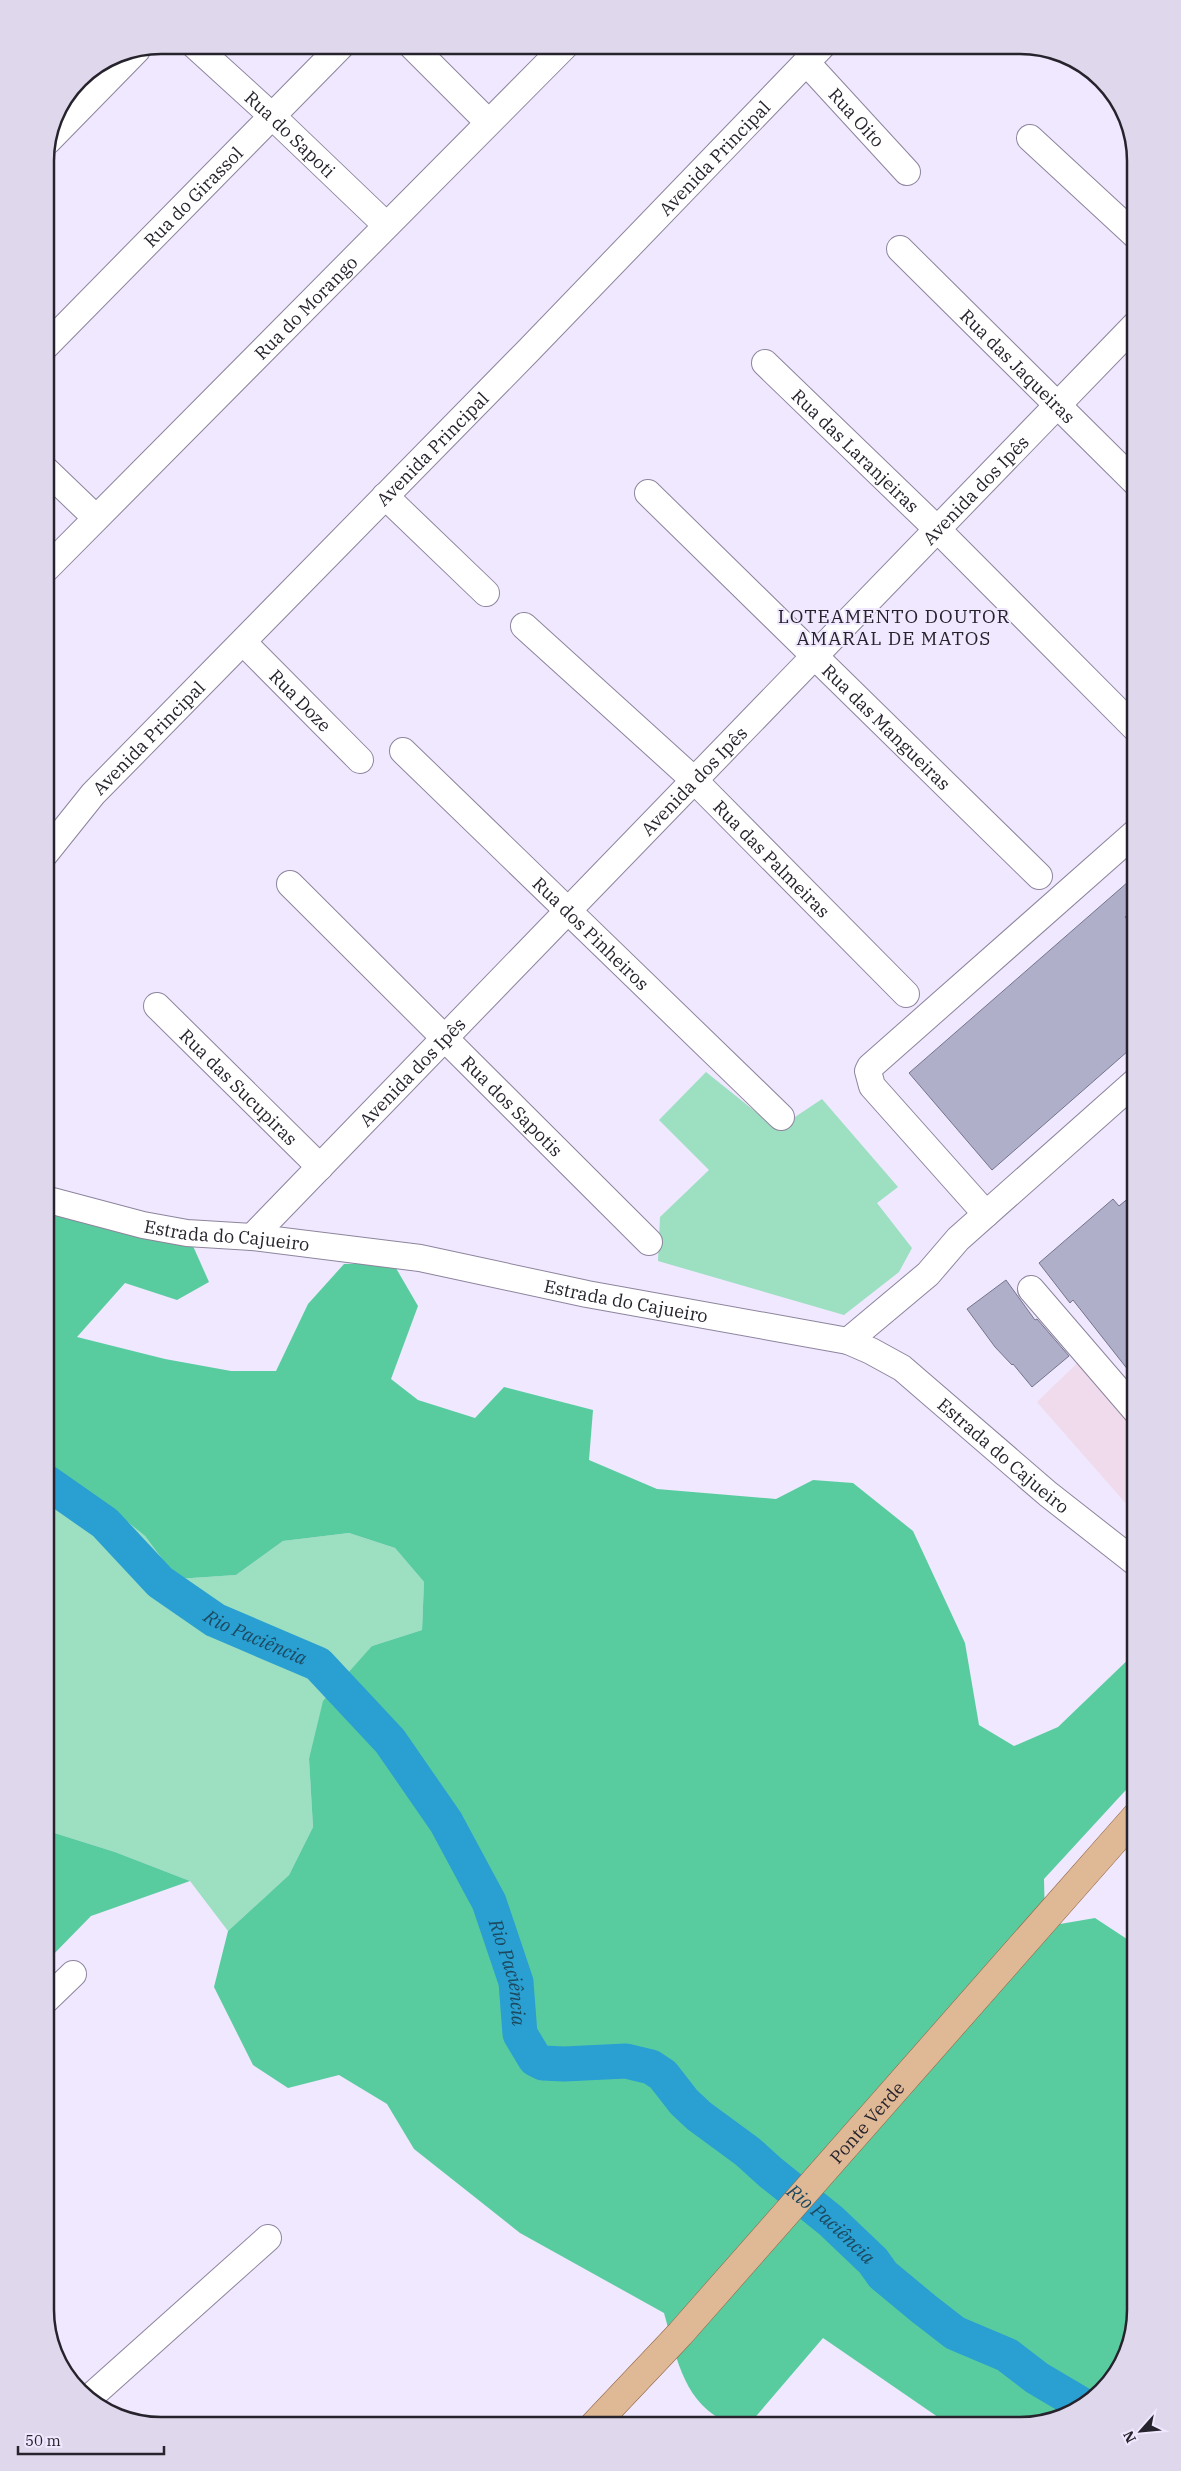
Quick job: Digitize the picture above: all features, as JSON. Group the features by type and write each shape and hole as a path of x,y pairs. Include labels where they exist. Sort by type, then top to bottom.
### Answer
{"main road":[{"name":"Ponte Verde","path":"602,2417 680,2334 1127,1825"}],"street":[{"name":"Rua do Sapoti","path":"204,54 386,225"},
{"name":"Rua do Girassol","path":"54,338 333,54"},
{"path":"420,54 488,122"},
{"name":"Rua do Morango","path":"54,561 557,54"},
{"name":"Rua Oito","path":"814,54 907,172"},
{"name":"Avenida Principal","path":"54,843 93,794 814,54"},
{"path":"58,131 128,59"},
{"path":"1030,138 1127,228"},
{"name":"Rua das Jaqueiras","path":"900,249 1127,474"},
{"name":"Avenida dos Ipês","path":"252,1237 1127,333"},
{"name":"Rua das Laranjeiras","path":"766,363 938,529 1127,720"},
{"path":"54,478 96,518"},
{"name":"Rua das Mangueiras","path":"648,493 1039,876"},
{"path":"385,496 486,593"},
{"name":"Rua das Palmeiras","path":"524,626 694,780 906,994"},
{"name":"Rua Doze","path":"243,642 360,760"},
{"name":"Rua dos Pinheiros","path":"403,751 569,910 781,1118"},
{"path":"986,1214 872,1086 868,1071 877,1060 1127,840"},
{"name":"Rua dos Sapotis","path":"290,884 649,1242"},
{"name":"Rua das Sucupiras","path":"156,1006 320,1168"},
{"path":"848,1341 928,1274 958,1239 1127,1089"},
{"name":"Estrada do Cajueiro","path":"54,1201 186,1233 252,1237 420,1258 587,1294 848,1341 871,1350 902,1368 1048,1494 1127,1556"},
{"path":"1032,1289 1127,1400"},
{"path":"54,1992 73,1974"},
{"path":"94,2393 268,2238"}],"shaded area":[{"path":"1090,1351 1127,1393 1127,1505 1037,1402"}],"green space":[{"path":"706,1072 777,1129 822,1099 898,1187 877,1203 912,1248 899,1272 844,1315 658,1261 660,1217 709,1170 659,1120"},
{"path":"54,1210 193,1246 209,1282 177,1300 125,1283 77,1337 165,1359 231,1371 276,1371 308,1304 344,1264 393,1263 418,1306 391,1379 418,1400 475,1418 504,1387 593,1410 589,1460 657,1489 776,1499 813,1480 853,1483 913,1531 965,1643 979,1725 1014,1746 1058,1727 1127,1661 1127,1789 1044,1879 1045,1922 1060,1924 1095,1918 1127,1939 1127,2310 1122,2344 1109,2370 1101,2381 1074,2403 1048,2414 1027,2417 938,2417 823,2338 755,2417 718,2417 697,2399 689,2387 682,2373 664,2313 520,2233 414,2149 387,2104 339,2075 288,2088 253,2065 214,1987 228,1931 289,1875 313,1827 309,1759 323,1701 372,1646 422,1630 424,1582 395,1548 349,1533 283,1541 236,1575 177,1579 145,1536 99,1499 54,1472"},
{"path":"54,1472 99,1499 145,1536 177,1579 236,1575 283,1541 349,1533 395,1548 424,1582 422,1630 372,1646 309,1759 313,1827 289,1875 228,1931 190,1881 115,1852 54,1833"},
{"path":"54,1833 115,1852 190,1881 91,1916 54,1954"}],"building":[{"path":"1127,883 1127,915 1125,917 1127,919 1127,1052 992,1170 909,1073"},
{"path":"1113,1199 1119,1206 1127,1199 1127,1369 1073,1300 1070,1303 1039,1263"},
{"path":"1006,1280 1035,1320 1037,1319 1069,1356 1032,1387 1013,1364 995,1347 967,1309"}],"waterway":[{"name":"Rio Paciência","path":"54,1487 105,1523 160,1582 215,1620 318,1664 390,1741 446,1822 489,1902 516,1982 520,2034 535,2059 543,2063 564,2064 626,2061 651,2067 663,2075 684,2102 699,2116 748,2152 831,2221 873,2261 883,2275 924,2309 955,2333 1007,2355 1037,2378 1076,2401"}],"district":[{"name":"LOTEAMENTO DOUTOR AMARAL DE MATOS","path":"894,627"}]}
